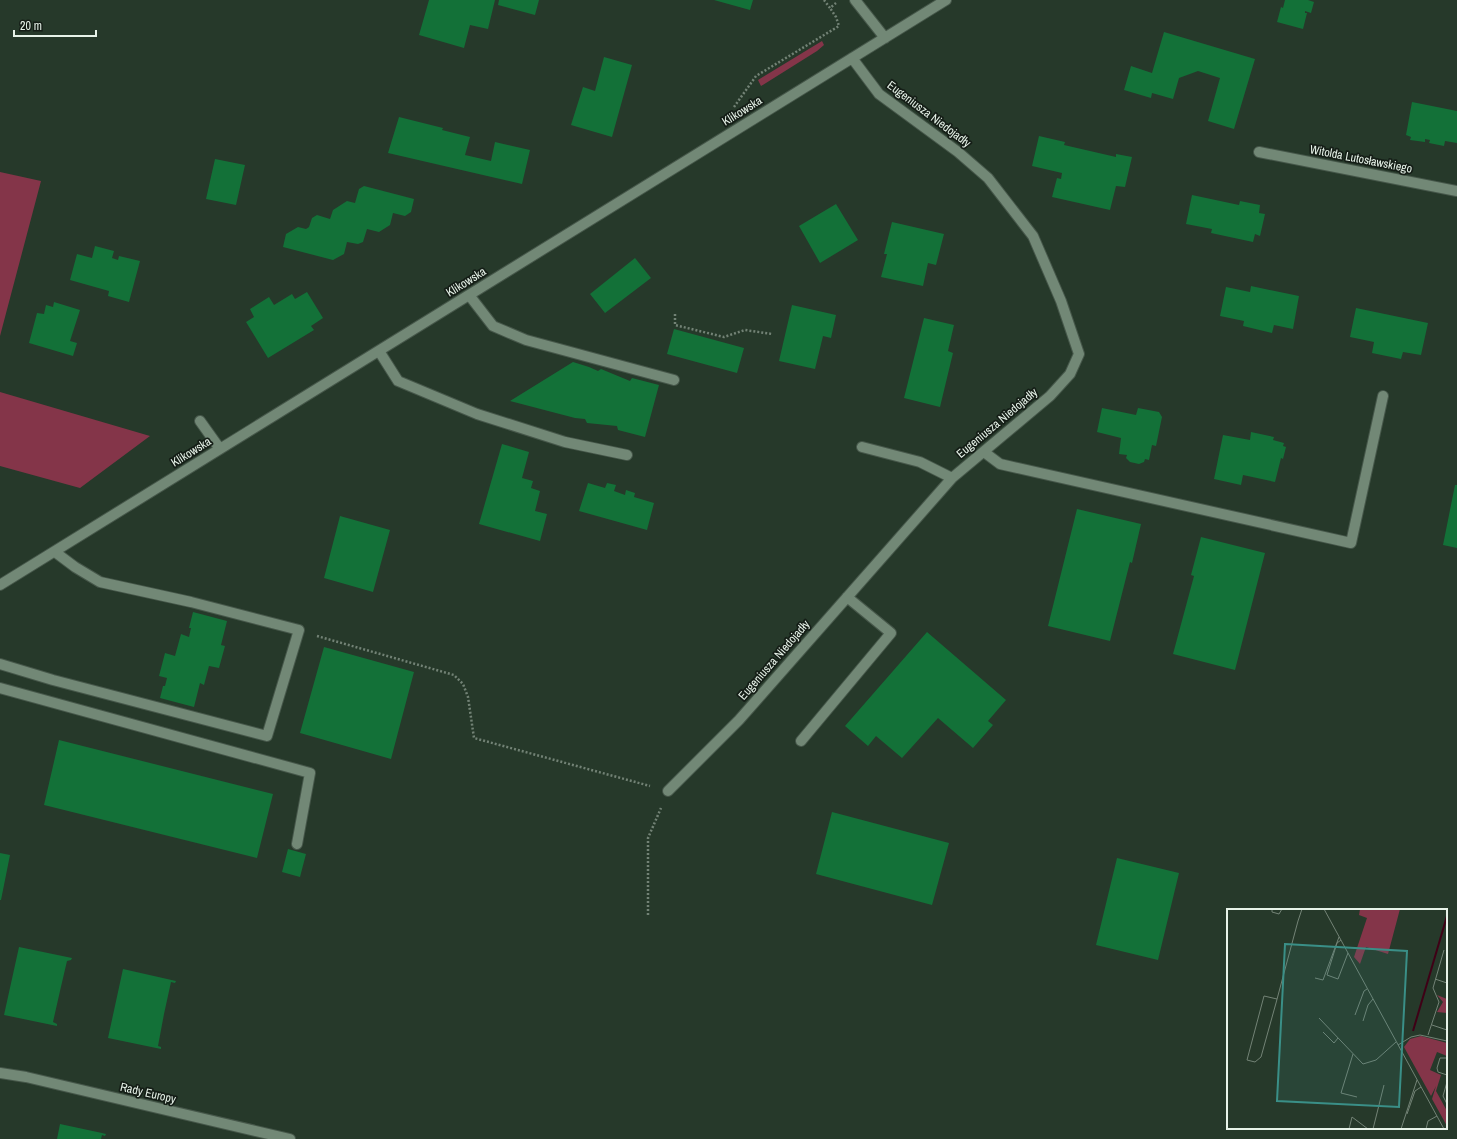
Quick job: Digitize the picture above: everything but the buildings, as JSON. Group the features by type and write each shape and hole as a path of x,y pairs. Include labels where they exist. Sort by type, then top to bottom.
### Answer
{"street":[{"path":"856,0 885,38"},
{"name":"Klikowska","path":"0,585 946,0"},
{"name":"Eugeniusza Niedojadły","path":"668,791 739,720 952,478 1050,396 1070,374 1079,354 1061,301 1033,236 988,178 958,152 879,94 852,58"},
{"name":"Witolda Lutosławskiego","path":"1260,152 1457,191"},
{"path":"469,295 493,326 526,340 674,380"},
{"path":"379,351 398,381 477,414 565,442 627,456"},
{"path":"984,452 1000,464 1351,543 1383,396"},
{"path":"200,421 220,449"},
{"path":"862,447 920,462 952,478"},
{"path":"0,664 53,680 267,736 299,630 191,602 100,582 75,567 55,552"},
{"path":"801,741 892,633 847,597"},
{"path":"0,688 310,773 297,844"},
{"name":"Rady Europy","path":"0,1073 26,1077 290,1139"}],"path":[{"path":"728,111 734,107 756,76 839,26 836,17 824,0"},
{"path":"830,8 837,2"},
{"path":"675,314 675,325 724,337 745,330 772,334"},
{"path":"299,630 454,675 464,684 468,697 474,738 668,791 648,838 648,915"}],"shaded area":[{"path":"822,41 824,45 817,51 761,86 758,80"},
{"path":"0,172 41,181 0,336"},
{"path":"0,392 150,436 80,488 0,466"}]}
